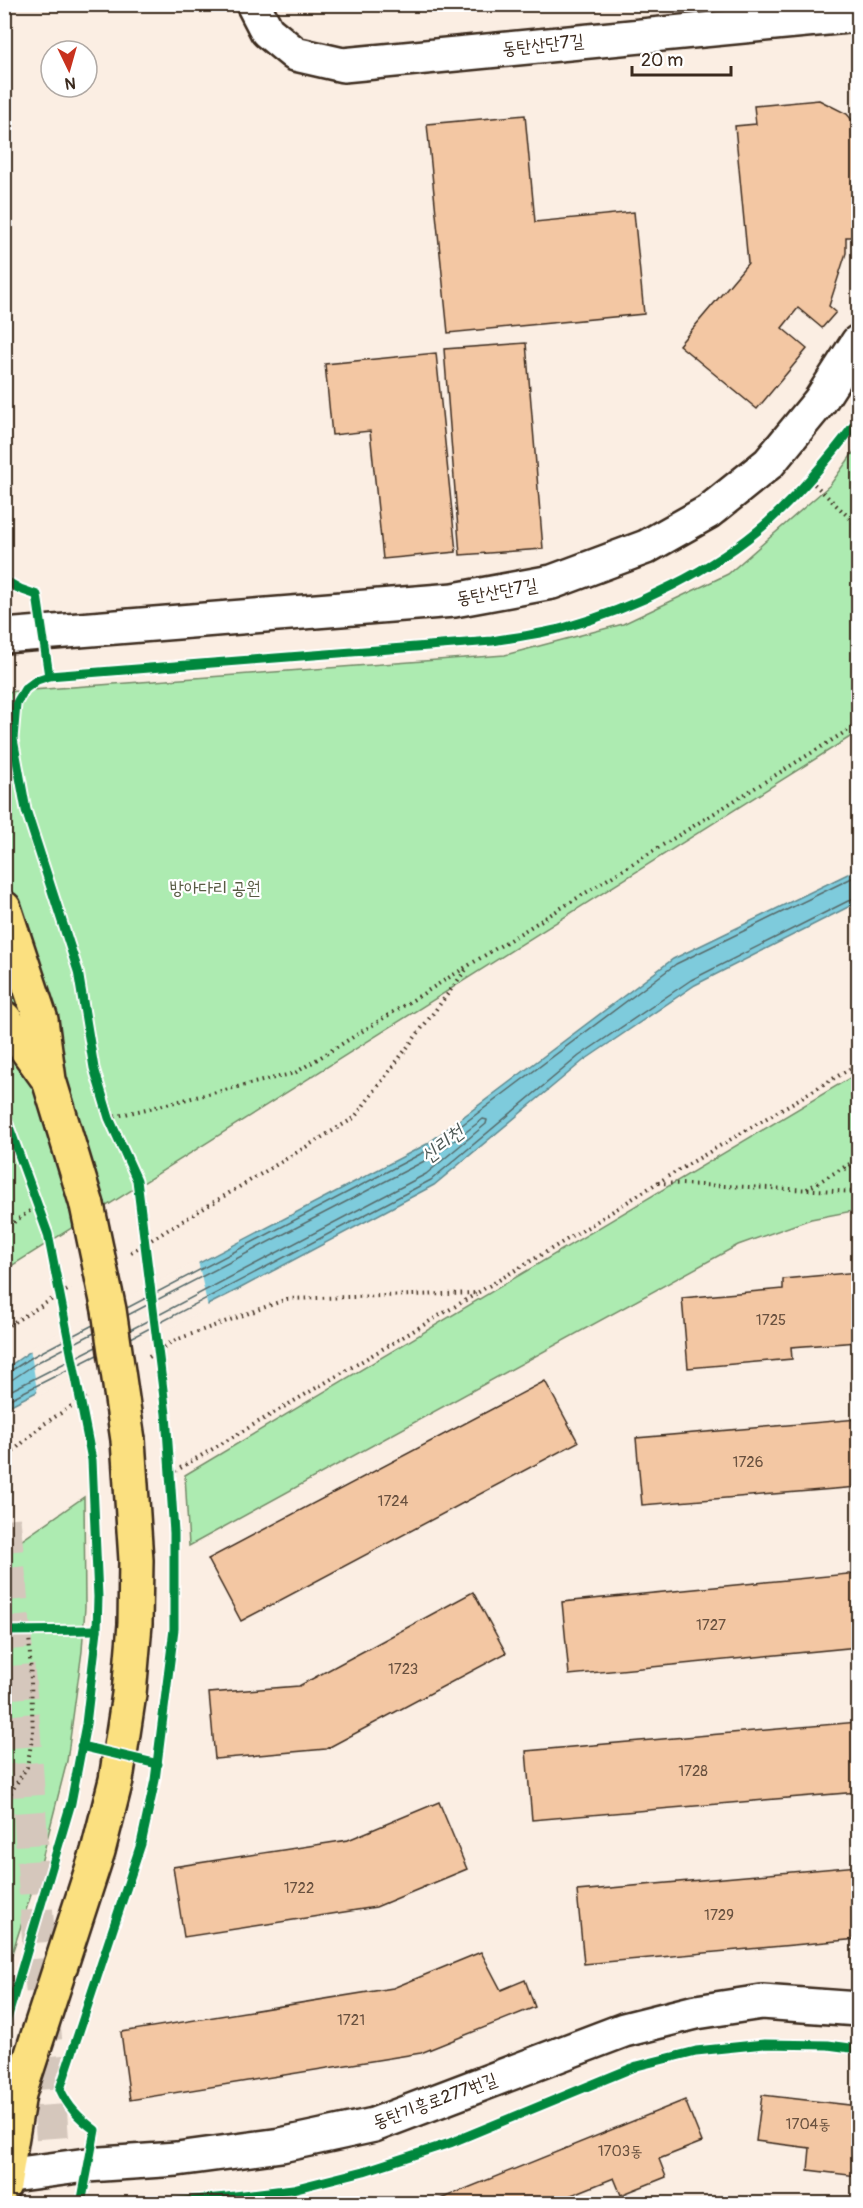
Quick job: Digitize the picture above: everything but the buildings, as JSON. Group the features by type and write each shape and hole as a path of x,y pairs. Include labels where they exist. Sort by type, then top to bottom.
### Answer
{"main road":[{"path":"4,908 41,1020 49,1080 87,1205 109,1310 128,1440 136,1560 135,1624 129,1694 116,1780 98,1851 20,2094 5,2179"},
{"path":"4,1018 49,1080"}],"street":[{"name":"동탄산단7길","path":"253,4 267,31 295,54 343,65 858,15"},
{"name":"동탄산단7길","path":"4,636 454,600 552,582 646,547 708,512 769,463 820,401 858,342"},
{"name":"동탄기흥로277번길","path":"5,2179 87,2165 177,2159 281,2145 374,2125 614,2034 696,2012 762,2002 858,2009"}],"path":[{"path":"801,489 813,477 858,526"},
{"path":"110,1118 295,1073 858,724"},
{"path":"128,1254 354,1118 469,965"},
{"path":"171,1486 170,1469 477,1293 858,1064"},
{"path":"106,1108 114,1128"},
{"path":"806,1190 858,1159"},
{"path":"840,1169 858,1166"},
{"path":"657,1183 858,1192"},
{"path":"4,1229 39,1211 34,1196"},
{"path":"142,1227 146,1250"},
{"path":"57,1279 61,1302"},
{"path":"4,1328 76,1285"},
{"path":"144,1360 173,1341 287,1299 477,1293"},
{"path":"157,1344 160,1367"},
{"path":"79,1392 83,1415"},
{"path":"4,1459 44,1424 94,1392"},
{"path":"4,1803 27,1767 33,1733 25,1631 40,1631"}],"green space":[{"name":"방아다리 공원","path":"858,446 858,732 5,1270 5,692 505,655 623,624 728,574 830,485"},
{"path":"858,1073 858,1210 811,1219 738,1245 189,1546 185,1475"},
{"path":"84,1497 85,1607 82,1651 67,1761 40,1867 5,1975 5,1552"}],"water":[{"name":"신리천","path":"858,869 858,902 695,985 583,1061 434,1185 239,1289 5,1408 5,1369 31,1351 427,1144 673,959"}],"pier":[{"path":"198,1261 208,1308 38,1396 30,1348"}],"tunnel":[{"path":"4,1519 24,1731 57,2204"}],"cycle path":[{"path":"81,2204 95,2130 74,2112 60,2089 141,1844 155,1780 174,1629 174,1533 166,1414 137,1180 109,1118 94,1068 78,971 26,810 13,739 16,704 25,689 37,680 49,676 492,641 554,630 590,620 672,586 747,540 804,486 858,420"},
{"path":"4,580 37,595 49,676"},
{"path":"4,1113 48,1234 92,1460 98,1597 97,1630 86,1724 71,1803 4,2029"},
{"path":"4,1631 97,1630"},
{"path":"81,1746 158,1764"},
{"path":"151,2204 293,2189 364,2171 450,2143 637,2066 696,2051 764,2044 828,2045 858,2049"}]}
